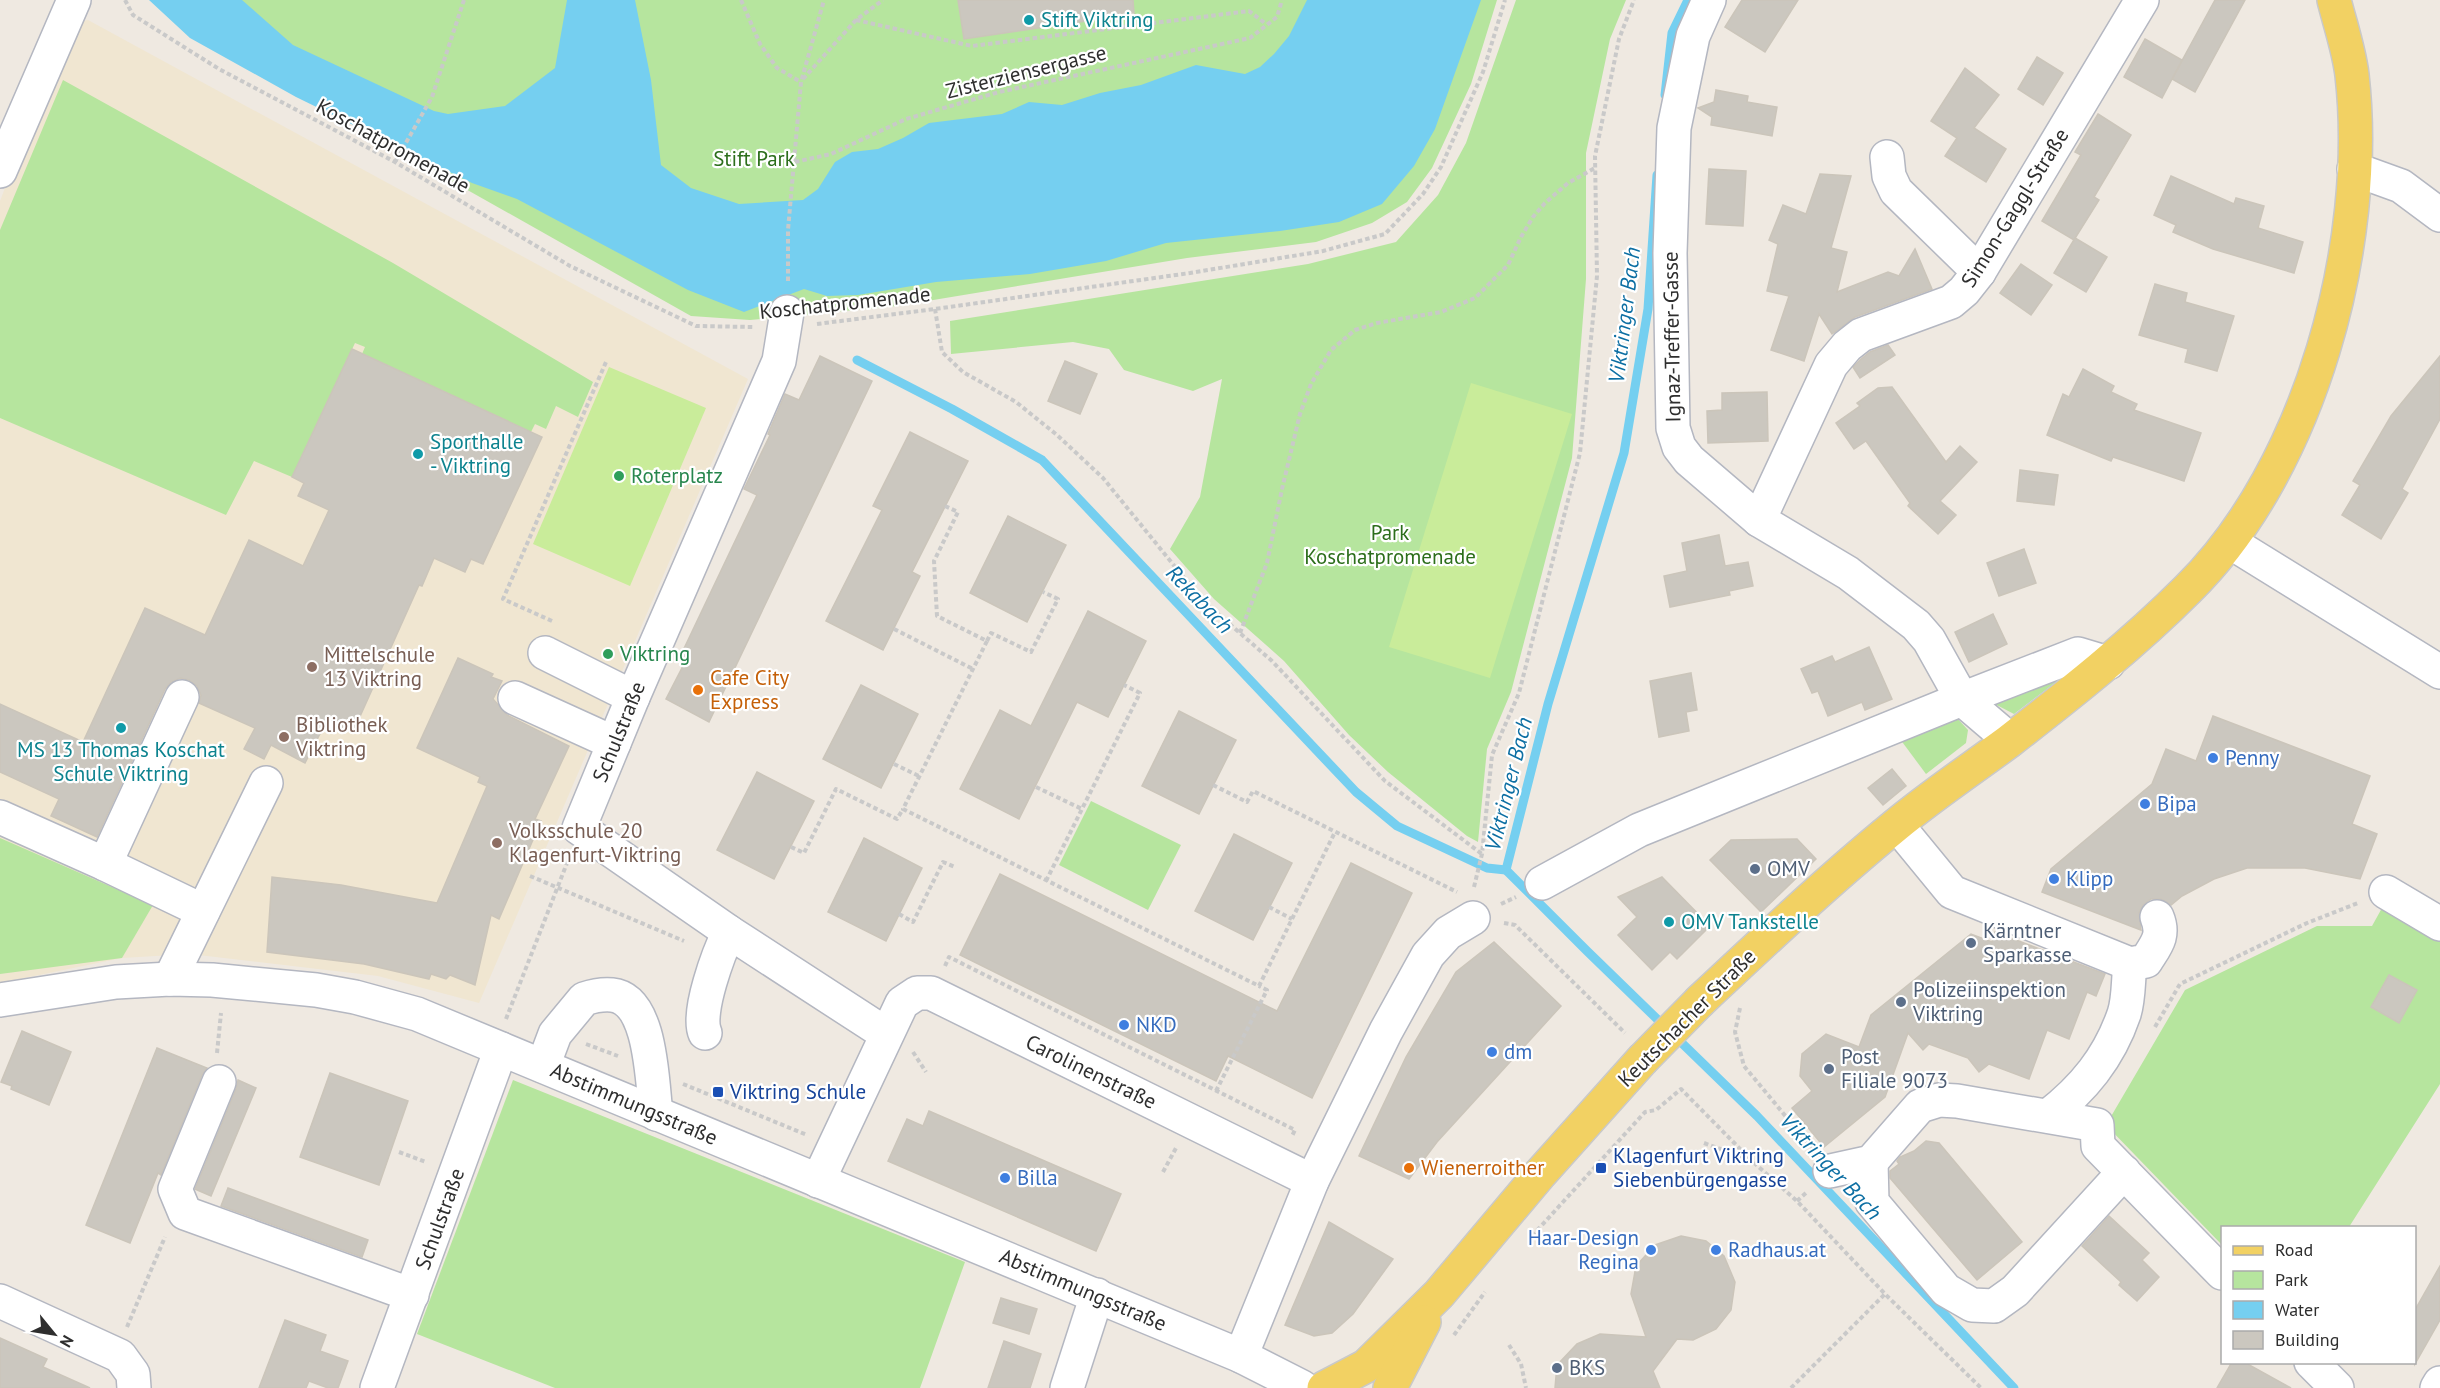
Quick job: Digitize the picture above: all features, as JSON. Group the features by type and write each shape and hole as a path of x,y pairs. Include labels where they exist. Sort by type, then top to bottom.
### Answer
{"main road":[{"name":"Keutschacher Straße","path":"1302,1388 1324,1388 1366,1366 1439,1294 1540,1174 1633,1047 1700,1001 1806,902 1897,825 2126,649 2191,587 2230,542 2267,484 2296,423 2323,353 2334,311 2348,235 2354,169 2355,119 2351,71 2334,0"},
{"name":"Keutschacher Straße","path":"1390,1388 1439,1294"}],"street":[{"path":"4,152 74,0"},
{"name":"Ignaz-Treffer-Gasse","path":"1709,0 1693,36 1674,128 1670,253 1673,428 1679,447 1689,460 1759,520 1848,573 1916,625 1929,640 1962,699 2010,740"},
{"name":"Simon-Gaggl-Straße","path":"1759,520 1832,365 1847,346 1861,335 1952,302 1964,291 1979,272 2142,0"},
{"path":"1887,157 1890,176 1896,191 1979,272"},
{"path":"2354,169 2401,186 2440,215"},
{"name":"Schulstraße","path":"579,828 778,361 786,320"},
{"path":"2230,542 2440,672"},
{"path":"545,653 633,697"},
{"path":"1542,883 1639,830 1962,699 2078,654 2108,663"},
{"path":"105,864 182,697"},
{"path":"515,698 614,744"},
{"path":"170,979 266,783"},
{"path":"0,817 203,910"},
{"path":"1897,825 1952,892 2130,964 2146,961 2158,943 2162,929 2157,917"},
{"path":"579,828 723,944 886,1034"},
{"path":"2386,892 2440,924"},
{"path":"1256,1388 1241,1356 1312,1180 1386,1031 1428,955 1448,933 1467,906"},
{"path":"705,1033 702,1022 723,944"},
{"path":"2048,1116 2084,1086 2112,1043 2125,1013 2130,964"},
{"name":"Abstimmungsstraße","path":"0,1000 116,982 170,979 212,980 305,989 355,997 503,1034 543,1066 1241,1356 1302,1388"},
{"path":"818,1181 902,1003 917,993 931,993"},
{"name":"Carolinenstraße","path":"931,993 1312,1180"},
{"path":"543,1066 555,1034 584,999 614,995 626,1002 639,1015 646,1036 656,1113"},
{"name":"Schulstraße","path":"377,1388 503,1034"},
{"path":"219,1082 175,1189 185,1214 412,1295"},
{"path":"1830,1171 1871,1162 1920,1106 1939,1100 1957,1101 2097,1125 2098,1146 2221,1271"},
{"path":"1871,1162 1872,1202 1946,1290 1972,1305 1994,1305 2015,1291 2124,1172"},
{"path":"1067,1388 1097,1295"},
{"path":"0,1301 120,1356 133,1374 135,1388"},
{"path":"2313,1364 2337,1388"},
{"path":"2437,1388 2440,1383"}],"path":[{"name":"Koschatpromenade","path":"125,0 133,15 219,69 395,162 570,266 696,326 935,309 1312,253 1385,234 1423,194 1441,167 1482,72 1505,0"},
{"path":"395,162 432,97 464,0"},
{"path":"741,0 760,44 777,68 801,82"},
{"path":"786,320 788,230 801,82 824,0"},
{"path":"801,82 856,20 883,0"},
{"name":"Zisterziensergasse","path":"795,162 831,154 906,119 999,92 1250,38 1277,17 1282,0"},
{"path":"1477,875 1482,854 1492,755 1519,693 1580,453 1597,276 1595,156 1619,39 1634,0"},
{"name":"Zisterziensergasse","path":"856,20 972,46 1249,11 1266,24"},
{"path":"1240,633 1267,564 1300,414 1311,384 1331,350 1355,330 1377,323 1441,312 1475,298 1508,265 1527,227 1545,203 1568,183 1595,168"},
{"path":"935,309 942,352 963,372 1016,402 1057,435 1103,478 1202,600 1272,661 1385,781 1482,854"},
{"path":"545,653 559,624 503,598 606,362"},
{"path":"945,506 958,512 934,561 937,616 987,641"},
{"path":"791,847 804,853 836,789 897,819 991,633 1031,652 1058,599 1043,592"},
{"path":"894,629 973,669"},
{"path":"1046,881 1140,693 1124,686"},
{"path":"894,764 919,776"},
{"path":"1213,785 1247,802 1253,791 1335,832 1467,906 1515,925 1633,1047"},
{"path":"1036,787 1082,810"},
{"path":"903,809 1267,990 1216,1091"},
{"path":"503,1034 579,828"},
{"path":"1258,986 1335,832"},
{"path":"898,914 913,922 943,862 955,867"},
{"path":"530,876 558,888 723,944"},
{"path":"2150,1034 2180,984 2307,923 2386,892"},
{"path":"1269,907 1292,919"},
{"path":"931,993 949,957 1295,1130 1278,1164"},
{"path":"1740,1004 1735,1032 1744,1066 1830,1171"},
{"path":"219,1082 215,1067 222,1011"},
{"path":"1528,1240 1645,1113 1656,1110 1681,1089 1752,1161 1797,1201 1980,1388"},
{"path":"1163,1172 1180,1139"},
{"path":"1704,1143 1752,1161"},
{"path":"399,1152 430,1164"},
{"path":"115,1354 174,1217 182,1204"},
{"path":"1451,1341 1491,1284"},
{"path":"1791,1388 1886,1294"},
{"path":"1509,1345 1521,1365 1526,1388"}],"shaded area":[{"name":"Mittelschule 13 Viktring","path":"88,20 748,379 479,1003 378,976 190,954 122,958 0,983 0,201 68,24"}],"green space":[{"name":"Stift Park","path":"156,0 1497,0 1471,84 1432,168 1407,202 1372,223 1316,242 1187,258 897,306 750,320 691,316 455,183"},
{"name":"Park Koschatpromenade","path":"1516,0 1626,0 1610,39 1586,153 1586,279 1572,458 1511,692 1487,749 1478,842 1467,836 1388,772 1349,735 1284,661 1214,599 1170,549 1200,497 1222,379 1193,391 1124,370 1109,349 1073,342 951,354 950,321 1308,264 1396,242 1438,195 1466,143"},
{"path":"63,80 393,263 593,382 578,417 556,406 546,429 535,424 531,432 362,354 365,347 355,343 292,477 254,461 226,515 0,418 0,230"},
{"name":"Roterplatz","path":"609,367 706,408 630,586 533,544"},
{"path":"1471,383 1572,414 1490,678 1389,647"},
{"path":"2068,673 2014,714 1987,700"},
{"path":"1955,716 1968,730 1966,743 1926,774 1900,739"},
{"path":"1091,801 1181,845 1148,910 1059,865"},
{"path":"0,838 153,905 122,958 0,974"},
{"path":"2387,899 2440,937 2440,1084 2350,1226 2221,1226 2221,1244 2106,1125 2185,990 2317,926 2372,926"},
{"path":"513,1080 965,1262 920,1388 555,1388 417,1334"}],"water":[{"path":"149,0 242,0 293,45 434,111 448,114 505,106 555,68 567,0 635,0 651,80 661,165 691,188 739,204 803,200 818,189 835,162 852,152 878,149 929,123 1002,114 1029,102 1062,105 1100,93 1141,85 1196,65 1245,74 1260,67 1274,54 1289,36 1307,0 1481,0 1435,129 1414,166 1382,204 1339,222 1280,231 1166,243 1106,261 1030,274 936,282 858,295 827,296 804,289 744,312 688,290 517,199 472,183 296,97 190,38"}],"building":[{"name":"Stift Viktring","path":"958,0 1133,0 1134,14 964,39"},
{"path":"1742,0 1798,0 1765,52 1725,27"},
{"path":"2215,0 2245,0 2195,92 2172,79"},
{"path":"2145,39 2182,60 2162,98 2124,77"},
{"path":"2037,57 2063,73 2043,105 2018,89"},
{"path":"1965,68 1999,95 1974,128 2006,149 1986,182 1945,156 1957,138 1931,121"},
{"path":"1716,90 1748,96 1747,102 1777,107 1772,136 1711,125 1712,117 1698,108 1714,102"},
{"path":"2098,114 2131,135 2094,197 2099,200 2074,240 2042,221 2081,155 2075,152"},
{"path":"1709,169 1746,171 1743,226 1706,224"},
{"path":"1820,174 1851,176 1831,248 1847,252 1837,292 1888,272 1899,276 1915,249 1932,289 1855,317 1832,334 1819,314 1804,361 1771,350 1789,296 1767,291 1778,244 1769,240 1783,205 1806,214"},
{"path":"2171,176 2234,204 2236,198 2264,206 2258,228 2303,242 2294,273 2213,249 2173,232 2176,225 2154,215"},
{"path":"2075,238 2107,257 2086,292 2054,273"},
{"path":"2021,264 2052,285 2031,315 2000,293"},
{"path":"2155,284 2187,293 2185,302 2234,316 2217,371 2185,362 2188,349 2139,335"},
{"path":"1888,345 1895,355 1860,378 1853,367 1870,352"},
{"path":"352,349 542,437 483,564 471,559 465,572 434,558 422,586 419,585 353,732 327,720 305,763 271,745 264,759 244,749 255,728 199,703 201,695 197,686 189,680 180,678 171,682 165,689 97,837 51,816 59,799 0,772 0,704 83,742 145,608 205,635 249,540 303,566 329,510 298,496 304,483 292,477"},
{"path":"820,356 872,381 709,722 666,699 686,660 680,657 757,495 744,489 770,435 768,434 785,394 799,400"},
{"path":"2440,356 2440,419 2402,489 2408,493 2381,539 2342,515 2360,485 2353,481 2391,416"},
{"path":"1065,361 1097,374 1080,414 1048,401"},
{"path":"2083,369 2114,386 2111,392 2137,404 2134,410 2201,433 2184,481 2113,457 2111,461 2047,435 2063,394 2069,397"},
{"path":"1892,387 1946,462 1960,446 1977,462 1940,501 1956,515 1938,534 1908,506 1910,503 1866,441 1854,449 1836,423 1860,406 1857,403 1878,388"},
{"path":"1767,392 1768,441 1708,443 1707,411 1722,410 1722,393"},
{"path":"910,432 968,461 912,572 920,576 883,650 826,621 882,510 873,506"},
{"path":"2020,470 2058,475 2054,505 2017,501"},
{"path":"1008,516 1066,545 1027,622 970,593"},
{"path":"1719,535 1725,566 1748,562 1753,586 1729,591 1730,595 1670,607 1664,576 1687,571 1682,543"},
{"path":"2024,549 2036,583 1999,596 1987,563"},
{"path":"1088,611 1146,641 1108,717 1077,702 1019,819 960,789 1000,710 1031,726"},
{"path":"1993,614 2007,644 1969,662 1955,632"},
{"path":"1869,647 1892,699 1865,710 1862,702 1828,716 1818,691 1812,693 1801,669 1832,656 1835,662"},
{"name":"Volksschule 20 Klagenfurt-Viktring","path":"458,658 493,674 491,677 502,681 493,699 507,715 569,746 535,819 541,821 499,919 491,915 475,985 450,975 446,979 431,974 429,979 364,964 267,952 272,877 341,885 437,903 487,786 478,782 480,777 417,748"},
{"path":"1691,673 1697,710 1686,712 1689,731 1659,737 1650,681"},
{"path":"861,685 918,714 881,788 823,759"},
{"path":"1179,711 1236,740 1199,814 1142,786"},
{"path":"2213,716 2370,776 2352,824 2377,834 2360,879 2305,868 2247,868 2214,879 2182,896 2171,905 2161,899 2151,899 2143,905 2139,913 2141,930 2042,892 2051,869 2152,784 2166,749 2196,761"},
{"path":"1892,769 1906,786 1883,805 1868,788"},
{"path":"757,772 814,801 774,879 717,850"},
{"path":"1234,834 1292,863 1253,940 1195,911"},
{"path":"864,838 922,868 886,941 828,912"},
{"path":"1797,839 1816,859 1761,912 1710,860 1731,840"},
{"path":"1351,863 1412,893 1312,1098 1228,1056 1216,1081 960,955 1000,874 1277,1011"},
{"name":"OMV Tankstelle","path":"1662,877 1710,926 1677,959 1670,952 1652,970 1618,935 1637,917 1618,897"},
{"path":"1995,932 2105,974 2096,996 2087,992 2069,1039 2047,1030 2029,1079 1989,1064 1979,1072 1968,1058 1929,1044 1923,1050 1908,1033 1885,1097 1824,1147 1792,1108 1812,1091 1800,1076 1802,1054 1826,1034 1859,1047 1871,1015 1971,934 1992,942"},
{"path":"1494,942 1561,1006 1437,1142 1409,1179 1359,1156 1406,1057 1456,972"},
{"path":"2389,975 2417,990 2399,1023 2371,1007"},
{"path":"22,1031 71,1052 49,1105 11,1089 12,1086 1,1082"},
{"path":"157,1048 207,1068 202,1075 161,1175 158,1173 130,1243 86,1225"},
{"path":"330,1073 408,1101 379,1185 300,1157"},
{"path":"238,1080 256,1088 211,1196 195,1189"},
{"name":"Billa","path":"929,1111 1121,1194 1096,1251 888,1161 907,1119 923,1126"},
{"path":"1926,1141 1939,1143 2022,1242 1977,1280 1890,1178 1890,1171 1899,1164 1897,1161 1900,1157 1914,1151"},
{"path":"228,1188 368,1240 362,1257 221,1206"},
{"path":"2109,1216 2149,1253 2142,1260 2159,1277 2137,1301 2119,1285 2121,1282 2082,1246"},
{"path":"1329,1222 1393,1259 1353,1314 1332,1333 1314,1336 1285,1325"},
{"path":"1681,1236 1706,1241 1724,1256 1735,1282 1731,1310 1716,1329 1693,1340 1677,1339 1653,1371 1660,1388 1555,1388 1557,1365 1577,1344 1600,1334 1646,1337 1631,1294 1636,1266 1655,1245"},
{"path":"2440,1266 2440,1320 2416,1362 2416,1308"},
{"path":"1001,1298 1037,1309 1029,1334 993,1323"},
{"path":"285,1320 326,1335 320,1351 348,1361 338,1388 328,1388 309,1381 306,1388 259,1388"},
{"path":"0,1338 47,1359 43,1367 90,1388 0,1388"},
{"path":"1004,1341 1041,1354 1030,1388 988,1388"},
{"path":"2231,1364 2248,1364 2291,1388 2217,1388"}],"waterway":[{"name":"Viktringer Bach","path":"1665,95 1672,33 1688,0"},
{"name":"Viktringer Bach","path":"1657,175 1648,309 1624,453 1548,704 1506,870 1757,1116 2014,1388"},
{"name":"Rekabach","path":"857,360 952,409 1042,460 1356,792 1397,826 1487,868 1506,870"}],"place":[{"name":"Stift Viktring","path":"1029,20"},
{"name":"Sporthalle - Viktring","path":"418,454"},
{"name":"Roterplatz","path":"619,476"},
{"name":"Viktring","path":"608,654"},
{"name":"Mittelschule 13 Viktring","path":"312,667"},
{"name":"Cafe City Express","path":"698,690"},
{"name":"MS 13 Thomas Koschat Schule Viktring","path":"121,728"},
{"name":"Bibliothek Viktring","path":"284,737"},
{"name":"Penny","path":"2213,758"},
{"name":"Bipa","path":"2145,804"},
{"name":"Volksschule 20 Klagenfurt-Viktring","path":"497,843"},
{"name":"OMV","path":"1755,869"},
{"name":"Klipp","path":"2054,879"},
{"name":"OMV Tankstelle","path":"1669,922"},
{"name":"Kärntner Sparkasse","path":"1971,943"},
{"name":"Polizeiinspektion Viktring","path":"1901,1002"},
{"name":"NKD","path":"1124,1025"},
{"name":"dm","path":"1492,1052"},
{"name":"Post Filiale 9073","path":"1829,1069"},
{"name":"Viktring Schule","path":"718,1092"},
{"name":"Wienerroither","path":"1409,1168"},
{"name":"Klagenfurt Viktring Siebenbürgengasse","path":"1601,1168"},
{"name":"Billa","path":"1005,1178"},
{"name":"Haar-Design Regina","path":"1651,1250"},
{"name":"Radhaus.at","path":"1716,1250"},
{"name":"BKS","path":"1557,1368"}]}
